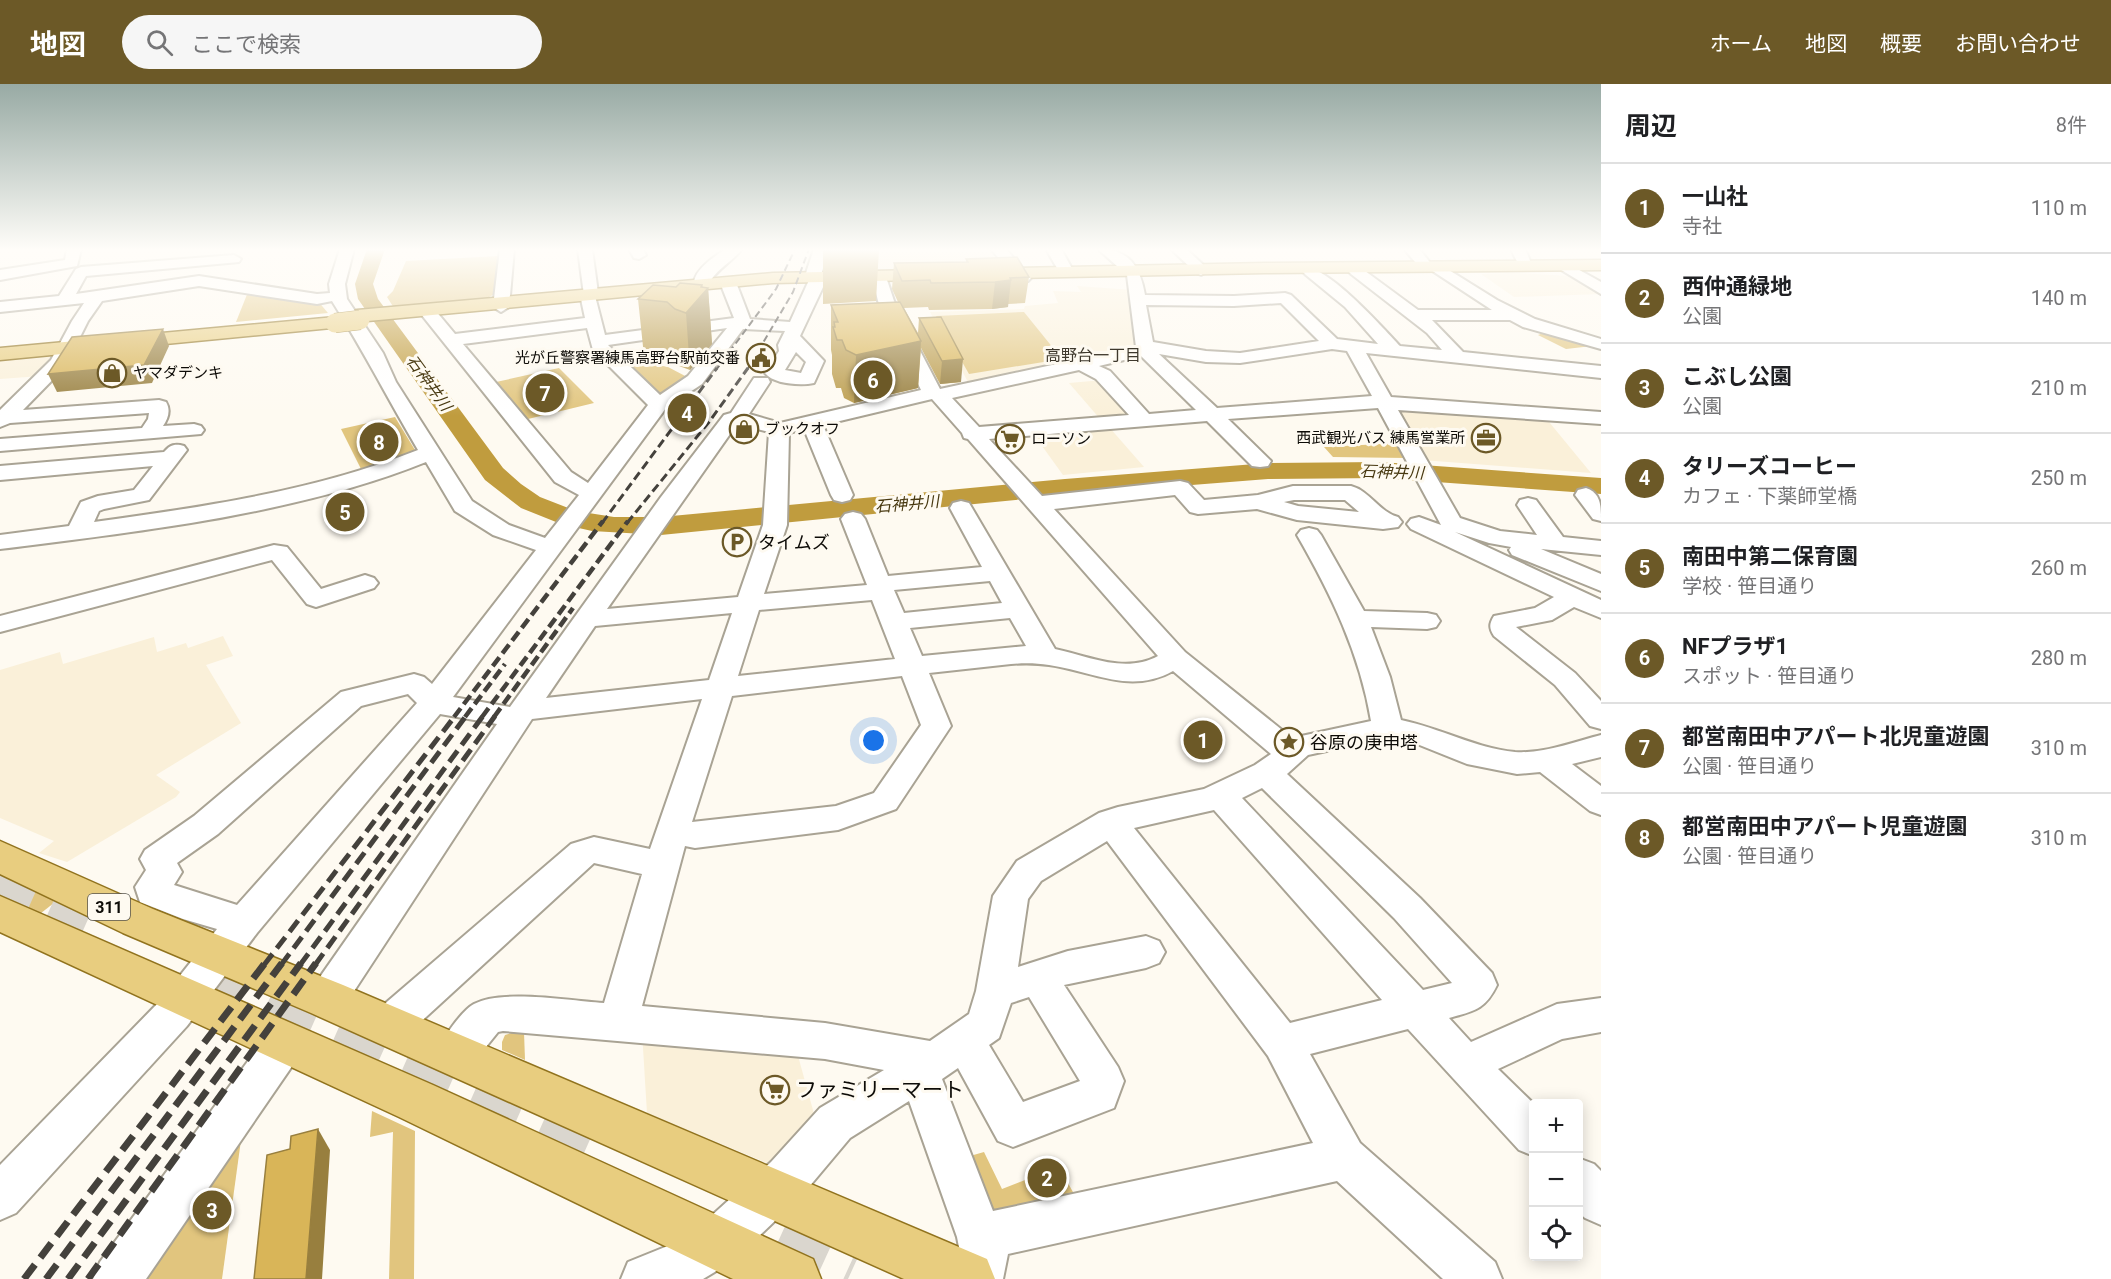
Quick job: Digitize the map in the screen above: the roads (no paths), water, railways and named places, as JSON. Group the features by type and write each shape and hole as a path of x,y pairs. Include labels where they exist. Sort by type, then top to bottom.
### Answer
{"main road":[{"path":"0,354 69,346 330,307 361,318 493,305"},
{"path":"401,314 429,314 495,305"},
{"path":"0,349 69,346"},
{"name":"311","path":"0,856 138,921 232,938 327,999"},
{"path":"0,913 416,1101 793,1279"},
{"path":"327,999 772,1193 976,1265"}],"street":[{"path":"0,307 24,305"},
{"path":"2,419 59,363 92,305"},
{"path":"319,305 330,307 374,371 387,382"},
{"path":"327,305 374,353 387,382 463,506 501,530 559,536"},
{"path":"353,305 398,372 399,375 387,382"},
{"path":"591,305 598,341 602,350 659,404"},
{"path":"0,1197 186,998 232,938 433,703 659,404 695,380 741,322 743,318 737,305"},
{"path":"806,305 787,345 788,351 774,375 807,379 833,403"},
{"path":"888,305 935,394 1175,658 1278,763 1478,985 1468,996 1282,1043"},
{"path":"1140,305 1145,348 1260,461"},
{"path":"1291,305 1332,344"},
{"path":"1352,305 1396,352"},
{"path":"1402,305 1433,329 1459,359"},
{"path":"1495,305 1512,315 1550,330 1601,344"},
{"path":"868,309 889,308"},
{"path":"598,341 741,322 797,325 825,311"},
{"path":"0,321 87,312"},
{"path":"429,314 563,477 584,489 587,498"},
{"path":"1416,315 1512,315"},
{"path":"1285,317 1305,317"},
{"path":"449,340 594,322"},
{"path":"797,325 810,357 816,363 807,379"},
{"path":"327,999 586,619 731,419 741,418 779,429 811,421 833,403 935,394 1082,364 1145,348 1240,358 1290,353 1332,344 1601,372"},
{"path":"1527,345 1547,367"},
{"path":"1354,347 1451,523"},
{"path":"781,361 810,357"},
{"path":"1082,364 1102,375 1145,421"},
{"path":"1579,370 1601,394"},
{"path":"740,412 761,382"},
{"path":"12,388 36,386"},
{"path":"971,434 1386,403 1601,418"},
{"path":"2,419 159,406 158,419 149,433"},
{"path":"811,421 842,495"},
{"path":"618,1022 672,831 750,604 776,514 779,429"},
{"path":"0,445 194,430 139,497 98,503 87,509 77,532"},
{"path":"0,542 77,532 278,499 384,472 430,453"},
{"path":"0,473 171,458"},
{"path":"1029,497 1180,488 1198,507 1259,502 1297,513 1383,522 1451,523 1497,538 1601,583"},
{"path":"1586,495 1601,514"},
{"path":"1528,505 1556,544"},
{"path":"961,508 1045,656"},
{"path":"672,831 695,835 838,818 885,801 936,726 853,519"},
{"path":"1419,524 1601,610"},
{"path":"1309,535 1354,619 1383,697 1387,728"},
{"path":"1497,538 1601,548"},
{"path":"0,624 274,552 278,552 316,599 365,583"},
{"path":"586,619 750,604 998,573"},
{"path":"1573,597 1543,614 1503,622 1503,630 1564,679 1601,719"},
{"path":"894,622 1018,609"},
{"path":"1354,619 1427,621"},
{"path":"232,938 196,909 153,892 153,887 165,872 158,862 160,855 206,825 355,697 414,683 433,703 520,714 720,687 1011,655 1045,656 1116,674 1155,669 1175,658"},
{"path":"645,1279 696,1258 716,1244 772,1193 835,1123 940,1058 985,1025 995,991 1011,896 1029,870 1111,822 1139,813 1221,796 1278,763 1298,747 1387,728 1424,735 1467,753 1498,761 1532,763 1601,746"},
{"path":"1546,760 1601,803"},
{"path":"1221,796 1464,1064 1529,1131"},
{"path":"1111,822 1282,1043 1344,1158 1478,1279"},
{"path":"388,1026 582,853 594,850 663,865"},
{"path":"995,991 1068,967 1146,952"},
{"path":"455,1055 486,1017 502,1014 825,1041 940,1058 1013,1126 1099,1094 1103,1081 1038,978"},
{"path":"1464,1064 1557,1022 1601,1016"},
{"path":"117,1279 285,1043"},
{"path":"940,1058 976,1265 1344,1158"},
{"path":"1583,1185 1601,1202"}],"waterway":[{"name":"石神井川","path":"372,305 494,474 530,503 550,512 592,523 661,526 1065,487 1268,471 1381,470 1601,486"}],"tunnel":[{"path":"0,876 103,922"},
{"path":"202,966 613,1148"},
{"path":"776,1246 848,1279"}],"railway":[{"path":"716,370 764,305"},
{"path":"747,370 785,305"},
{"path":"602,523 717,368"},
{"path":"627,523 709,422 748,368"},
{"path":"454,717 603,521"},
{"path":"482,717 628,521"},
{"path":"494,717 573,608"},
{"path":"465,717 505,664"},
{"path":"264,965 455,716"},
{"path":"281,965 466,716"},
{"path":"300,965 483,716"},
{"path":"315,965 495,716"},
{"path":"24,1279 265,963"},
{"path":"46,1279 282,963"},
{"path":"68,1279 301,963"},
{"path":"88,1279 316,963"}],"place":[{"name":"光が丘警察署練馬高野台駅前交番","path":"761,358"},
{"name":"ヤマダデンキ","path":"112,373"},
{"name":"NFプラザ1","path":"873,380"},
{"name":"都営南田中アパート北児童遊園","path":"545,393"},
{"name":"タリーズコーヒー","path":"687,413"},
{"name":"ブックオフ","path":"744,429"},
{"name":"西武観光バス 練馬営業所","path":"1486,438"},
{"name":"ローソン","path":"1010,439"},
{"name":"都営南田中アパート児童遊園","path":"379,442"},
{"name":"南田中第二保育園","path":"345,512"},
{"name":"タイムズ","path":"737,542"},
{"name":"一山社","path":"1203,740"},
{"name":"谷原の庚申塔","path":"1289,742"},
{"name":"ファミリーマート","path":"775,1090"},
{"name":"西仲通緑地","path":"1047,1178"},
{"name":"こぶし公園","path":"212,1210"}],"district":[{"name":"高野台一丁目","path":"1093,355"}]}
